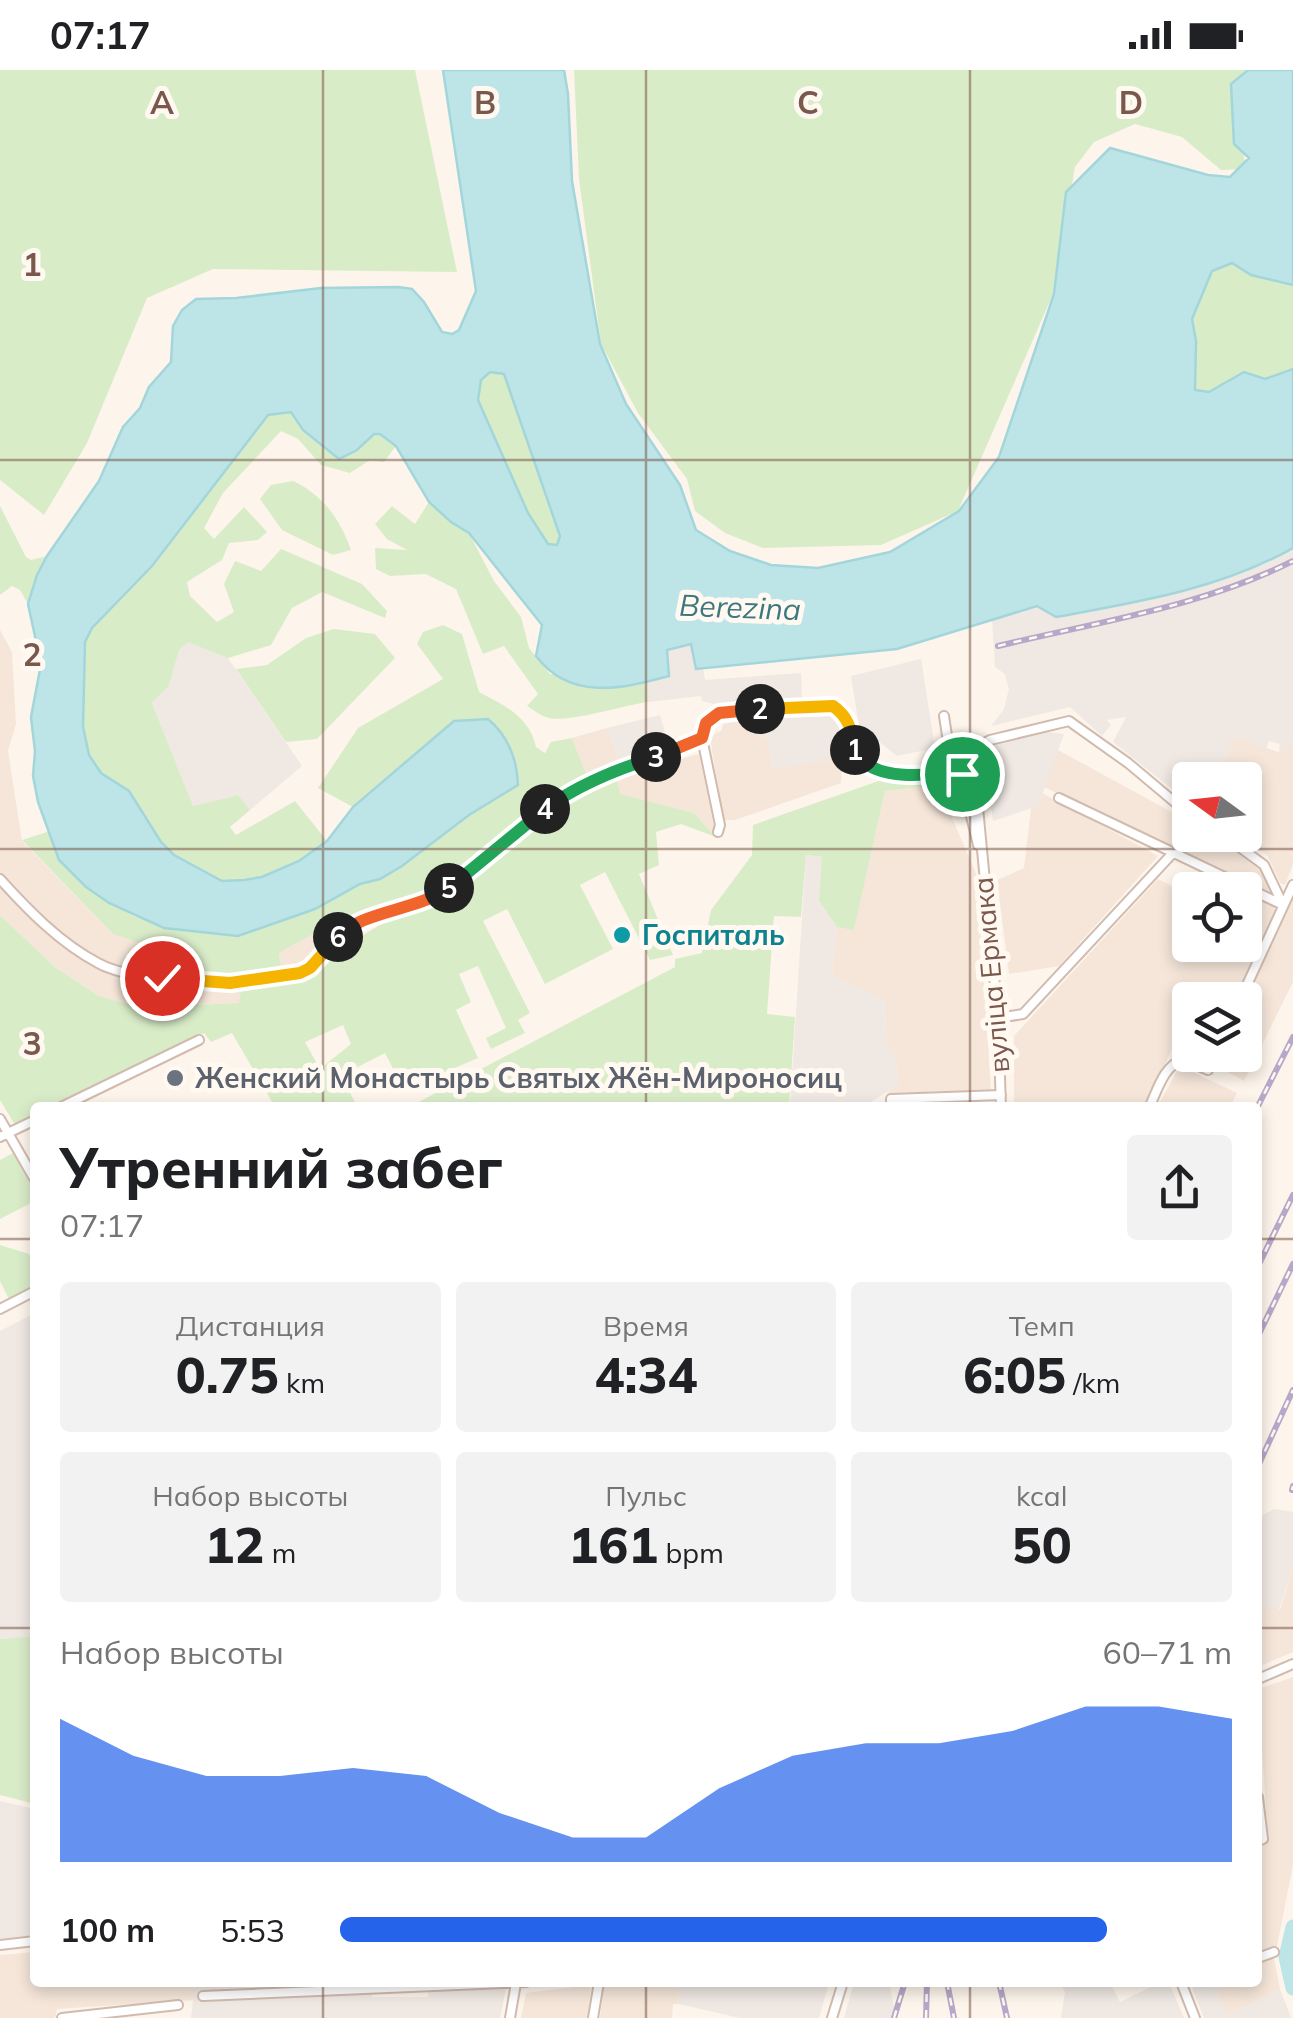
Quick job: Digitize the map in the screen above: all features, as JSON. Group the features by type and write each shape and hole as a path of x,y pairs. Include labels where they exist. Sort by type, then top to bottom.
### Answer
{"street":[{"path":"718,832 720,824 702,738 706,723 719,713 833,706 846,718 854,748 866,765 888,772 926,774 967,767 978,747 990,740 1070,720 1172,800"},
{"name":"вуліца Ермака","path":"944,716 950,755 974,776 998,1018 1001,1102"},
{"path":"0,879 51,930 105,967 208,983 248,983 295,975 310,968 349,926 417,906 441,894 564,796 618,769 702,738"},
{"path":"1059,798 1284,905"},
{"path":"1247,852 1264,865 1284,905"},
{"path":"998,1018 1023,1014 1172,854"},
{"path":"1248,982 1293,885"},
{"path":"71,1102 199,1040"},
{"path":"1152,1102 1172,1064"},
{"name":"вуліца Ермака","path":"892,1102 953,1102 1001,1095"},
{"path":"0,1119 4,1135 30,1173"},
{"path":"4,1135 30,1122"},
{"path":"0,1309 30,1294"},
{"path":"1262,1677 1293,1664"},
{"path":"0,1945 30,1942"},
{"path":"1262,1956 1274,1952"},
{"path":"202,1996 422,1987"},
{"path":"510,2018 519,1987"},
{"path":"593,2018 598,1987"},
{"path":"832,2018 841,1987"},
{"path":"1183,1987 1195,2018"},
{"path":"62,2018 178,2005"}],"shaded area":[{"path":"1293,548 1293,741 1285,749 1279,750 1280,744 1269,741 1266,749 1235,737 1222,762 1172,762 1172,789 1113,742 1126,717 1107,720 1111,725 1102,736 1070,707 991,726 1004,709 1009,689 1005,674 995,667 992,620 1037,606 1056,617 1184,592 1267,563"},
{"path":"0,630 12,652 16,724 8,751 22,841 113,934 187,960 282,970 279,953 317,932 325,942 327,956 304,978 241,989 240,1003 193,1005 191,988 148,1011 99,996 56,968 0,915"},
{"path":"189,641 228,658 302,766 250,810 238,795 193,806 152,703 169,686 179,650"},
{"path":"692,644 696,668 703,668 705,680 801,673 802,700 718,705 702,701 701,696 648,702 647,682 669,676 666,650"},
{"path":"921,659 935,748 897,756 859,726 851,676"},
{"path":"660,715 669,747 620,762 607,728"},
{"path":"832,715 839,721 842,759 772,769 768,741 761,736 760,718"},
{"path":"760,718 761,736 768,741 772,768 842,759 841,783 735,820 723,820 710,737 722,730 723,724"},
{"path":"607,728 620,762 587,776 572,738"},
{"path":"1036,731 1064,734 1038,806 993,821 984,752 991,743"},
{"path":"1235,737 1278,752 1293,741 1293,864 1285,885 1262,852 1262,762 1222,762"},
{"path":"1058,750 1172,812 1172,848 1044,787"},
{"path":"699,754 716,837 694,813 619,794 616,776"},
{"path":"938,785 977,876 991,1090 886,1093 899,1084 895,1055 887,1044 884,999 837,979 832,973 837,927 854,929 885,791"},
{"path":"1042,793 1158,856 1059,966 1009,974 997,880 1024,868 1031,808 1038,806"},
{"path":"1181,852 1237,852 1261,872 1223,872"},
{"path":"806,855 823,857 819,901 837,927 832,973 837,979 884,999 887,1044 895,1055 899,1084 871,1102 790,1102"},
{"path":"1262,873 1271,888 1269,894 1262,891"},
{"path":"1158,879 1172,886 1172,962 1253,962 1243,982 1172,982 1172,1049 1147,1102 1014,1102 1014,1036"},
{"path":"1293,895 1293,982 1262,1045 1262,982 1253,982"},
{"path":"1262,901 1279,909 1262,943"},
{"path":"1177,1072 1193,1072 1237,1093 1232,1102 1160,1102"},
{"path":"1228,1072 1248,1072 1244,1081"},
{"path":"30,1316 30,1636 0,1639 0,1331"},
{"path":"1274,1509 1293,1512 1293,1566 1279,1610 1262,1604 1262,1516"},
{"path":"1293,1566 1293,1652 1262,1665 1262,1604 1280,1610"},
{"path":"1293,1677 1293,1865 1277,1946 1262,1952 1262,1843 1268,1840 1262,1688"},
{"path":"0,1801 30,1808 30,1937 0,1939"},
{"path":"30,1952 30,1987 195,1987 194,2000 57,2009 55,2018 0,2018 0,1955"},
{"path":"1274,1958 1280,1989 1227,2015 1215,1987 1262,1987 1262,1962"},
{"path":"195,1987 371,1987 372,1997 428,1997 428,1991 506,1989 500,2018 191,2018"},
{"path":"591,1987 588,2018 521,2018 526,1993"},
{"path":"604,1987 677,1987 679,2004 673,2004 672,2018 600,2018"},
{"path":"677,1987 828,1987 819,2018 740,2018 679,2004"},
{"path":"853,1987 890,1987 896,2018 844,2018"},
{"path":"1062,1987 1112,1987 1120,2002 1151,1987 1171,1987 1184,2018 1061,2018"},
{"path":"1215,1987 1227,2015 1280,1989 1291,2018 1204,2018 1192,1988"}],"green space":[{"path":"0,70 415,70 457,272 213,269 147,298 87,443 44,515 0,480"},
{"path":"574,70 1248,70 1231,84 1246,169 1221,170 1182,137 1135,124 1094,142 1075,167 1053,294 958,511 881,545 763,548 725,533 695,511 687,479 638,413 601,344 579,179"},
{"path":"1232,262 1251,275 1293,285 1293,369 1265,379 1243,372 1209,392 1195,390 1196,341 1192,319 1212,270"},
{"path":"490,372 504,373 560,536 558,545 549,545 528,513 478,399 481,380"},
{"path":"291,412 303,430 327,451 357,450 374,434 396,446 384,462 370,460 350,473 321,465 298,439 281,431 223,493 204,528 214,539 244,507 267,532 258,540 229,543 222,560 187,582 190,596 217,622 234,612 224,584 235,561 261,571 281,549 362,584 387,611 385,618 322,592 292,608 271,645 228,658 188,642 179,650 169,686 152,703 193,806 238,795 250,810 230,827 236,835 295,801 327,841 299,861 262,877 222,881 174,855 161,842 129,791 101,773 89,755 83,727 85,642 92,628 152,566 268,416"},
{"path":"293,481 329,509 351,550 333,555 282,530 260,499 271,485"},
{"path":"429,502 469,533 494,581 521,617 529,648 550,674 633,686 647,682 648,702 569,718 544,716 527,706 538,694 504,646 483,654 456,589 426,574 390,576 376,569 375,548 407,550 387,539 375,524 392,506 415,524"},
{"path":"0,506 26,557 31,560 47,556 28,604 20,590 12,586 0,595"},
{"path":"443,625 462,634 479,692 522,720 536,747 545,753 551,742 572,738 587,776 556,794 449,881 419,899 349,919 325,942 317,932 279,953 282,971 238,978 192,977 187,960 113,934 22,840 50,831 59,860 86,887 136,917 238,936 315,909 360,884 380,879 487,803 488,719 454,721 353,807 318,788 358,728 443,679 417,644 423,632"},
{"path":"334,629 375,634 395,658 317,739 286,742 236,669 267,665 306,638"},
{"path":"616,776 620,794 694,813 716,837 681,824 656,832 659,865 639,874 673,955 650,960 605,872 580,885 613,949 545,984 507,909 483,921 530,1013 518,1020 525,1033 491,1049 486,1038 506,1028 478,966 459,974 471,1002 456,1010 478,1058 404,1090 385,1053 342,1075 355,1102 272,1102 232,1033 211,1042 204,1033 62,1102 30,1102 30,1118 15,1125 0,1100 0,915 56,968 99,996 148,1010 159,984 191,988 193,1005 239,1003 241,989 304,978 327,956 392,918 432,906 544,816","holes":["343,1025 351,1044 320,1069 305,1042"]},
{"path":"890,777 938,785 885,791 854,930 837,927 819,901 822,857 806,855 801,917 774,916 767,1014 795,1017 789,1102 418,1102 675,967 675,959 702,953 711,910 752,855 753,825"},
{"path":"13,1153 30,1184 30,1204 0,1219 0,1160"},
{"path":"0,1245 29,1254 30,1288 9,1299 0,1281"},
{"path":"30,1636 30,1803 0,1795 0,1639"}],"water":[{"name":"Berezina","path":"443,70 564,70 572,181 600,344 626,404 680,485 696,530 730,551 771,565 818,568 890,552 959,511 999,457 1054,294 1066,192 1110,148 1208,175 1230,177 1249,158 1234,144 1231,84 1248,70 1293,70 1293,285 1251,275 1232,263 1212,271 1192,319 1196,341 1195,390 1209,392 1244,372 1265,379 1293,369 1293,548 1237,574 1178,592 1056,617 1037,606 897,649 696,669 691,644 667,650 669,676 633,685 580,686 564,680 536,656 542,625 469,533 429,502 396,446 374,434 357,450 339,459 303,430 291,412 268,415 152,566 92,628 85,642 83,727 89,755 101,773 129,791 161,842 174,855 222,881 262,877 299,861 327,841 353,807 454,721 488,719 495,726 510,749 518,785 380,879 360,884 315,909 238,936 164,928 109,903 59,860 38,802 31,717 41,664 28,604 47,556 99,481 123,427 171,362 173,326 182,310 196,299 321,288 398,287 412,289 442,332 452,334 459,330 476,291","holes":["490,372 504,374 560,536 557,545 548,544 528,513 478,400 481,380"]}],"waterway":[{"path":"1293,1927 1286,1957 1293,1988"}],"railway":[{"path":"998,646 1185,602 1293,561"},
{"path":"1260,1102 1293,1037"},
{"path":"1262,1258 1293,1195"},
{"path":"1262,1328 1293,1264"},
{"path":"1262,1457 1293,1390"},
{"path":"1292,1490 1293,1486"},
{"path":"894,2018 903,1987"},
{"path":"926,2018 927,1987"},
{"path":"948,1987 954,2018"},
{"path":"1000,1987 1007,2018"}],"place":[{"name":"Госпиталь","path":"622,935"},
{"name":"Женский Монастырь Святых Жён-Мироносиц","path":"175,1078"}],"route":[{"path":"162,978 248,983 300,973 310,968 349,926 433,898 557,800 618,769 702,738 706,723 719,713 833,706 852,728 854,748 866,765 888,772 926,774 963,768 962,774"}]}
